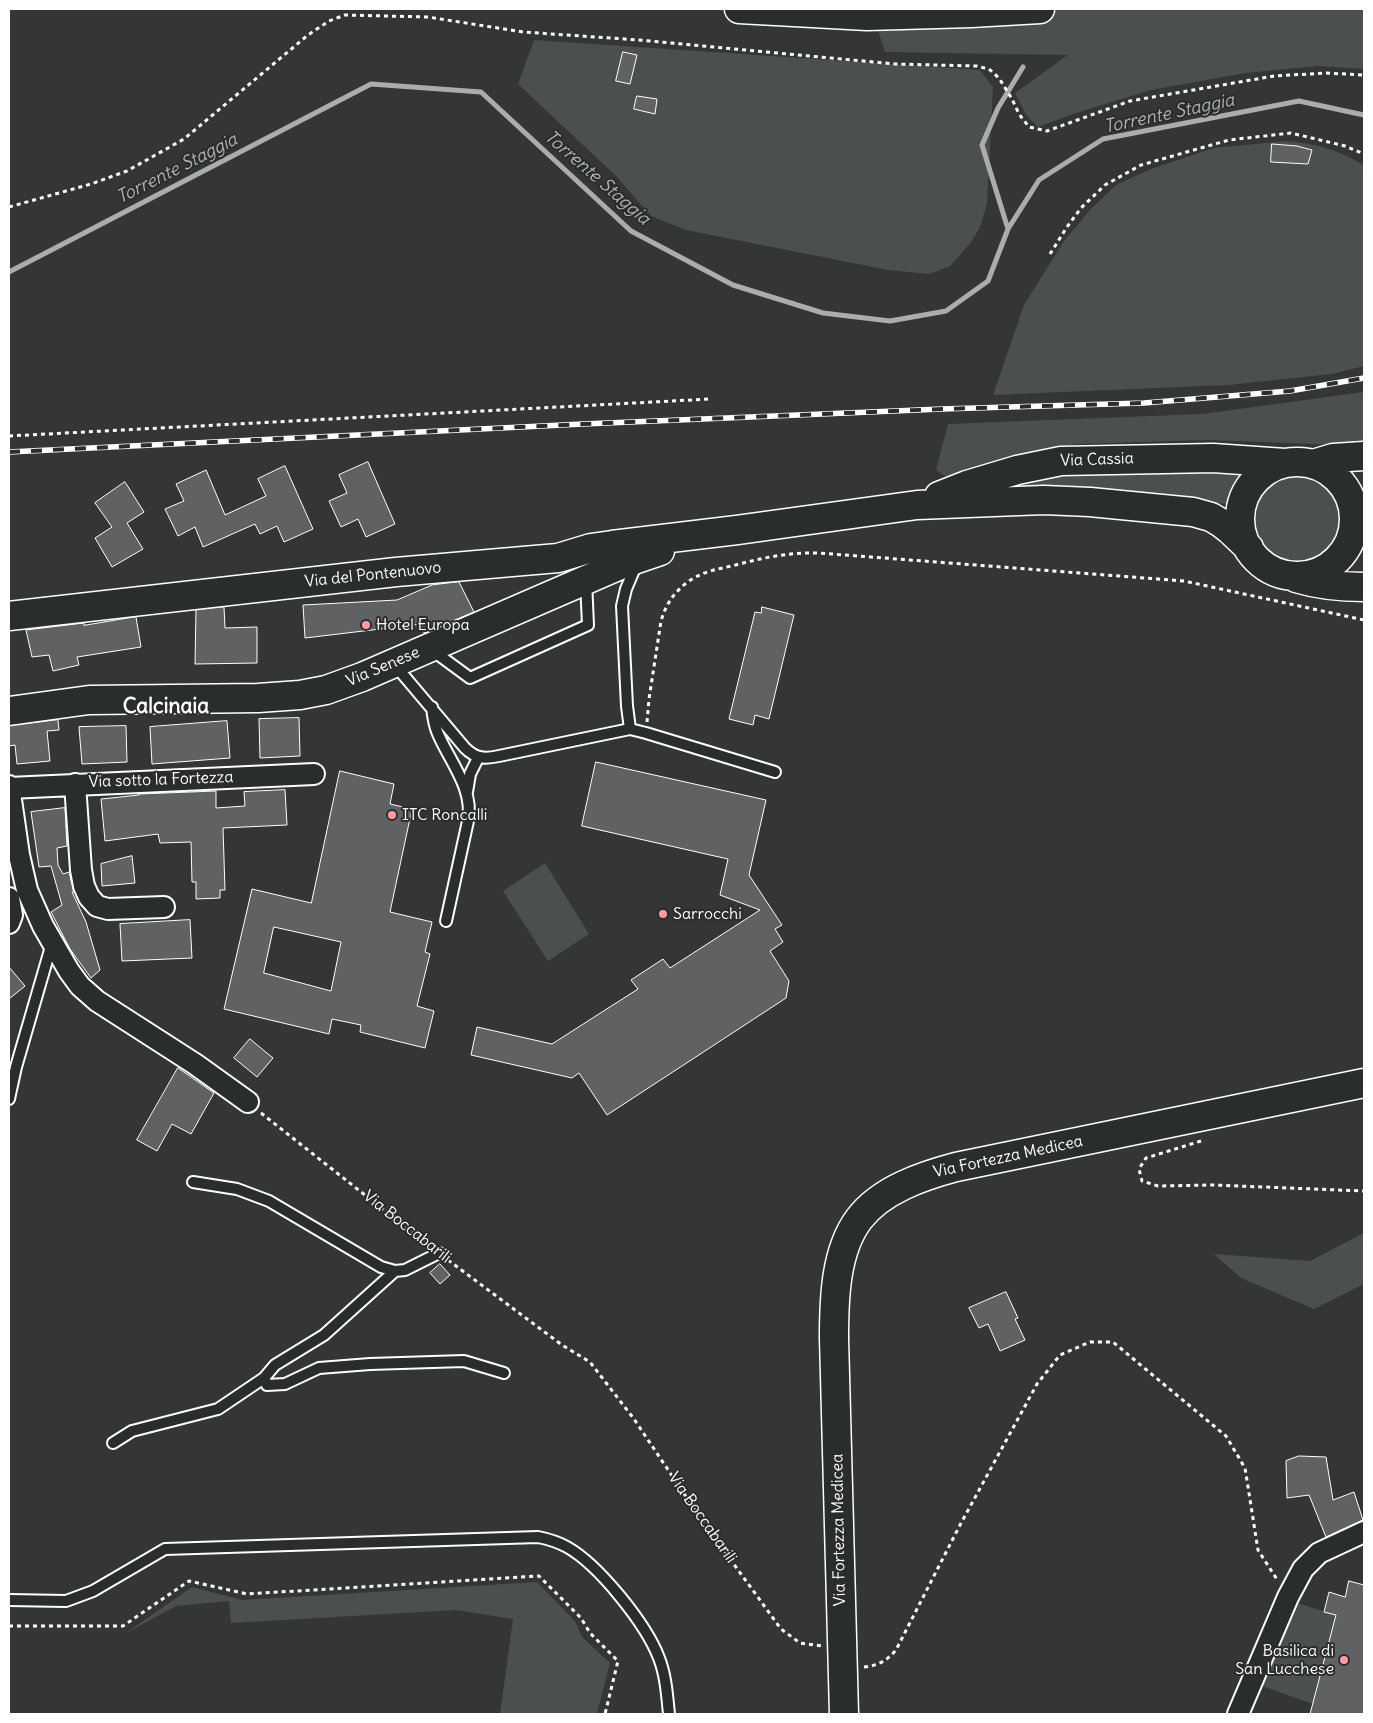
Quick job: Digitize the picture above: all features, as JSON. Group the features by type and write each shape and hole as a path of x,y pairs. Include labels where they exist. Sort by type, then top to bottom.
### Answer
{"main road":[{"path":"739,9 867,16 1040,9"},
{"name":"Via Cassia","path":"1313,464 1333,458 1364,456"},
{"name":"Via Cassia","path":"737,530 916,505 1053,500 1090,502 1193,512 1211,518 1230,530 1249,548 1258,560 1271,569 1286,574 1304,575 1322,570 1338,559 1348,544 1359,535 1354,513 1358,492 1342,484 1329,471 1313,464 1299,462 1285,463 1213,458 1061,461 1017,470 967,485 916,505"},
{"name":"Via Cassia","path":"1249,548 1242,532 1241,514 1245,496 1254,481 1268,470 1285,463"},
{"name":"Via del Pontenuovo","path":"9,616 396,572 558,558 612,545 737,530"},
{"name":"Via Senese","path":"9,710 89,700 258,698 300,695 338,686 640,558 737,530"},
{"path":"574,585 586,569 586,560 578,552"},
{"path":"1286,574 1323,585 1364,587"},
{"name":"Via Fortezza Medicea","path":"844,1714 834,1338 835,1299 837,1277 843,1253 853,1229 863,1214 882,1198 902,1186 923,1176 956,1166 1364,1083"}],"street":[{"name":"Via sotto la Fortezza","path":"9,787 314,774"},
{"path":"75,784 81,870 84,886 89,898 98,906 108,909 164,906"},
{"path":"9,787 25,883 30,898 68,971 87,993 195,1064 248,1102"},
{"path":"9,898 12,915 9,924"},
{"path":"1238,1714 1288,1596 1303,1569 1319,1554 1364,1532"}],"lane":[{"path":"630,729 627,706 622,606 626,589 640,558"},
{"path":"429,648 470,678 588,625 574,585"},
{"path":"394,663 432,706 465,748 478,758 499,756 630,729 775,772"},
{"path":"432,706 437,731 466,793 469,805 469,816 446,921"},
{"path":"466,793 470,774 478,758"},
{"path":"9,1099 16,1067 52,943"},
{"path":"194,1182 237,1189 269,1201 381,1267 395,1271 405,1270 439,1253"},
{"path":"113,1443 132,1431 218,1410 264,1378 276,1365 324,1335 395,1271"},
{"path":"264,1378 267,1385 285,1384 319,1368 370,1364 464,1361 504,1373"},
{"path":"9,1600 66,1601 93,1592 165,1549 538,1537 567,1547 584,1560 611,1586 644,1629 662,1665 669,1714"}],"path":[{"path":"9,207 91,184 127,171 184,139 308,35 329,21 345,15 428,17 523,32 638,40 894,64 976,66 989,69 999,78 1012,98 1019,114 1029,127 1047,131 1130,101 1274,76 1326,73 1364,75"},
{"path":"1050,254 1081,208 1105,185 1141,165 1229,140 1291,133 1346,146 1364,154"},
{"path":"9,436 710,399"},
{"path":"646,733 660,627 664,611 672,596 688,582 703,574 776,555 819,553 1174,580 1364,620"},
{"name":"Via Boccabarili","path":"248,1102 439,1253 562,1345 590,1362 634,1419 701,1519 777,1623 789,1636 806,1645 842,1656 855,1668 872,1666 884,1661 896,1650 960,1525 1037,1384 1060,1354 1090,1342 1113,1342 1226,1436 1245,1468 1258,1550 1288,1596"},
{"path":"1207,1137 1201,1141 1146,1158 1139,1169 1142,1180 1158,1186 1213,1185 1364,1191"},
{"path":"9,1626 123,1626 189,1581 247,1594 539,1576 581,1618 590,1634 618,1662 605,1714"}],"shaded area":[{"path":"871,9 1364,9 1364,69 1318,66 1246,73 1151,90 1038,127 1027,116 1015,93 1068,55 885,52"},
{"path":"534,40 980,70 993,87 987,204 981,225 972,241 950,266 929,274 888,270 686,230 651,216 616,176 518,84"},
{"path":"1286,141 1326,148 1364,165 1364,366 1332,374 1228,385 993,395 1024,305 1064,241 1090,210 1116,185 1151,169 1214,148"},
{"path":"1364,392 1364,446 1210,440 1075,444 991,463 955,483 936,470 948,424 1202,414"},
{"path":"1246,470 1230,503 1226,504 1103,491 1013,490 999,486 1052,474"},
{"path":"1299,474 1316,478 1330,487 1339,501 1343,518 1339,535 1330,549 1316,558 1299,562 1282,558 1268,549 1259,535 1255,518 1259,501 1268,487 1282,478"},
{"path":"545,863 589,934 548,961 503,891"},
{"path":"1364,1233 1364,1284 1314,1309 1241,1278 1214,1254 1310,1261"},
{"path":"537,1582 575,1621 582,1637 610,1663 597,1714 500,1714 513,1619 456,1610 231,1623 229,1601 176,1606 126,1633 192,1587 242,1600"},
{"path":"1294,1602 1336,1615 1313,1704 1262,1686"}],"building":[{"path":"623,52 637,55 630,84 616,81"},
{"path":"637,96 657,99 655,114 634,109"},
{"path":"1272,144 1297,146 1312,150 1308,164 1271,162"},
{"path":"368,462 395,524 366,537 358,519 341,527 329,501 347,493 339,475"},
{"path":"285,466 313,529 284,542 277,526 260,534 255,524 203,547 195,527 178,536 165,509 184,501 176,484 206,470 225,515 266,496 258,479"},
{"path":"125,482 144,512 127,523 143,549 112,567 95,538 112,527 95,503"},
{"path":"459,582 474,612 424,633 422,624 305,638 303,605 397,600 432,585"},
{"path":"224,607 225,628 257,627 257,663 195,664 196,610"},
{"path":"762,607 794,615 769,719 755,715 753,725 729,719 755,612 761,613"},
{"path":"136,617 141,647 77,657 79,665 53,671 49,655 32,657 26,630 84,623 84,625"},
{"path":"299,718 300,756 260,758 259,719"},
{"path":"58,720 59,730 47,731 50,761 17,764 15,745 9,746 9,726"},
{"path":"227,721 230,758 152,764 150,727"},
{"path":"126,726 127,762 82,764 79,727"},
{"path":"596,762 766,800 749,875 782,925 775,929 783,942 770,951 789,981 786,998 607,1115 579,1073 572,1078 471,1055 477,1027 552,1044 638,989 631,980 663,959 670,968 760,910 720,895 728,859 582,826"},
{"path":"340,771 394,784 390,804 412,809 390,912 432,922 425,952 430,954 417,1006 434,1011 425,1048 360,1032 361,1025 332,1019 329,1034 224,1009 252,889 311,903","holes":["274,927 341,942 331,991 264,973"]},
{"path":"285,790 287,825 223,828 225,890 220,890 220,898 196,899 196,882 192,882 191,842 160,843 158,834 105,841 101,799 139,794 216,791 216,808 245,806 244,792"},
{"path":"65,808 67,846 57,848 58,865 63,874 69,872 74,892 72,892 86,922 100,970 91,978 70,949 51,912 62,905 51,866 39,867 31,812"},
{"path":"132,856 135,883 102,886 101,864"},
{"path":"190,920 192,958 122,961 120,924"},
{"path":"9,967 25,986 9,999"},
{"path":"250,1039 273,1058 257,1077 234,1058"},
{"path":"178,1068 214,1093 191,1134 172,1124 157,1151 137,1140"},
{"path":"440,1264 450,1275 440,1284 430,1273"},
{"path":"1006,1292 1018,1318 1015,1319 1025,1340 1000,1351 988,1324 979,1328 969,1308"},
{"path":"1299,1456 1326,1457 1333,1500 1354,1492 1363,1520 1326,1537 1309,1495 1287,1498 1286,1461"},
{"name":"Basilica di San Lucchese","path":"1349,1581 1364,1585 1364,1714 1310,1714 1336,1615 1324,1612 1329,1592 1345,1597"}],"waterway":[{"path":"1008,229 982,145 998,108 1023,67"},
{"name":"Torrente Staggia","path":"9,272 371,84 481,92 631,231 733,285 823,313 890,321 946,311 988,281 1008,229 1039,180 1103,139 1299,101 1364,115"}],"railway":[{"path":"9,452 583,424 942,409 1144,403 1290,391 1364,378"}],"place":[{"name":"Hotel Europa","path":"366,625"},
{"name":"ITC Roncalli","path":"392,815"},
{"name":"Sarrocchi","path":"663,914"},
{"name":"Basilica di San Lucchese","path":"1344,1660"}],"district":[{"name":"Calcinaia","path":"166,707"}]}
